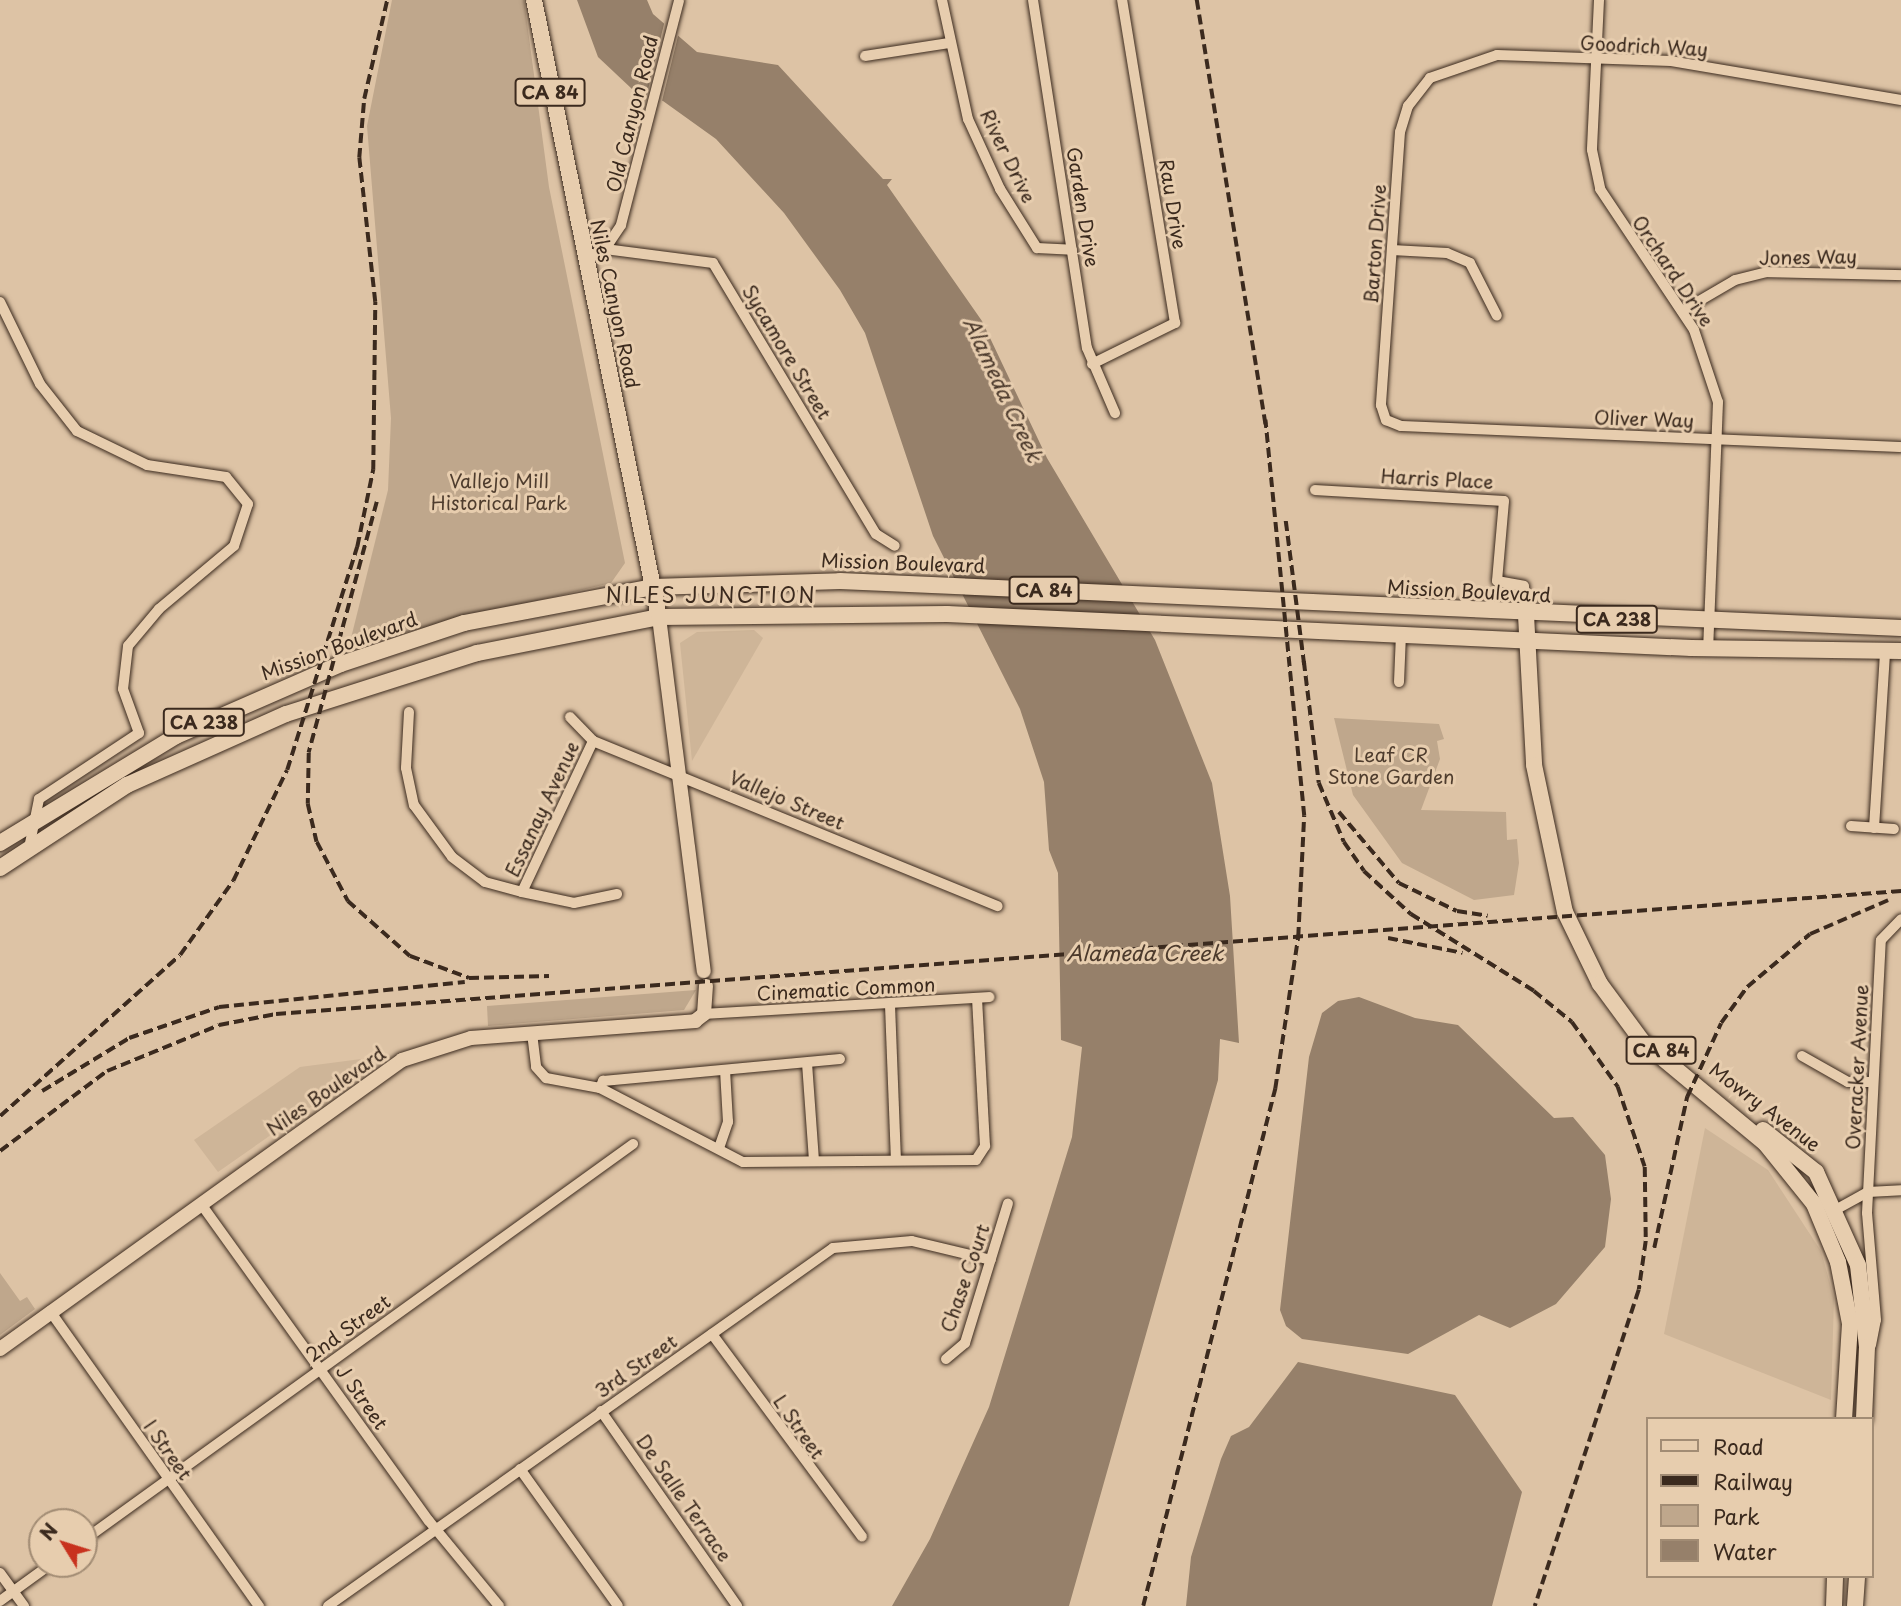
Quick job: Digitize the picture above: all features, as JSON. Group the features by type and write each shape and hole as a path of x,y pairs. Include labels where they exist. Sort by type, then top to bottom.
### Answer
{"main road":[{"name":"Niles Canyon Road","path":"534,0 584,260 659,617"},
{"name":"Mission Boulevard","path":"0,843 38,817 176,736 341,664 464,623 653,587 930,584 1526,615 1901,628"},
{"name":"CA 84","path":"659,617 947,614 1525,640"},
{"name":"Mowry Avenue","path":"1526,615 1525,640 1534,765 1565,912 1620,1013 1673,1072 1765,1143 1805,1189 1838,1262 1850,1324 1844,1417"},
{"path":"659,617 704,971"},
{"name":"CA 238","path":"0,868 148,774 286,714 477,653 659,617"},
{"name":"CA 238","path":"1525,640 1708,649 1893,651"},
{"name":"Mowry Avenue","path":"1549,841 1579,929 1632,1017 1675,1064 1816,1172 1837,1209 1863,1290 1867,1355 1864,1417"},
{"path":"704,1014 706,986"},
{"name":"Niles Boulevard","path":"0,1349 402,1060 455,1041 695,1021 704,1014"},
{"path":"1765,1143 1797,1168 1828,1208 1837,1209 1838,1262"},
{"path":"1846,1377 1866,1381"},
{"path":"1834,1606 1835,1578"},
{"path":"1855,1606 1857,1578"}],"street":[{"name":"Old Canyon Road","path":"605,249 621,225 679,0"},
{"name":"River Drive","path":"942,0 949,43 968,118 1000,189 1037,248 1072,250"},
{"name":"Garden Drive","path":"1033,0 1093,365 1115,413"},
{"name":"Rau Drive","path":"1093,365 1175,323 1122,0"},
{"name":"Orchard Drive","path":"1599,0 1592,150 1600,189 1682,311 1712,372 1720,440 1708,649"},
{"path":"865,56 949,43"},
{"name":"Goodrich Way","path":"1430,78 1497,55 1595,61 1671,61 1901,100"},
{"name":"Barton Drive","path":"1386,420 1381,405 1400,132 1408,106 1430,78"},
{"path":"584,260 605,249"},
{"name":"Sycamore Street","path":"605,249 713,263 876,534 895,545"},
{"path":"1392,250 1447,253 1470,263 1497,316"},
{"name":"Jones Way","path":"1682,311 1735,280 1767,271 1901,275"},
{"path":"0,302 40,384 77,431 147,465 226,477 248,504 234,546 159,608 128,646 123,689 139,733 43,795 36,803 38,817 29,848"},
{"name":"Oliver Way","path":"1386,420 1401,426 1901,447"},
{"name":"Harris Place","path":"1315,490 1504,501 1497,581 1524,586 1526,615"},
{"path":"1399,682 1401,635"},
{"path":"1874,828 1893,651"},
{"path":"409,712 406,768 414,805 430,833 485,882 574,903 617,894"},
{"name":"Vallejo Street","path":"570,717 593,740 998,906"},
{"name":"Essanay Avenue","path":"522,892 593,740"},
{"path":"1851,826 1894,829"},
{"name":"Overacker Avenue","path":"1868,1192 1881,940 1901,919"},
{"name":"Cinematic Common","path":"704,1014 989,997"},
{"path":"532,1033 537,1067 546,1078 600,1088 743,1162 976,1160 985,1146 977,999"},
{"path":"890,1005 896,1160"},
{"path":"1802,1056 1848,1082 1873,1082"},
{"path":"600,1088 603,1081 840,1059"},
{"path":"807,1063 814,1161"},
{"path":"719,1148 728,1122 725,1070"},
{"name":"2nd Street","path":"98,1530 633,1144"},
{"path":"1837,1209 1868,1192 1901,1189"},
{"name":"Mowry Avenue","path":"1867,1355 1876,1320 1868,1192"},
{"name":"Chase Court","path":"946,1359 965,1343 1008,1203"},
{"name":"J Street","path":"201,1205 320,1369 499,1606"},
{"name":"3rd Street","path":"328,1606 601,1411 845,1244 912,1241 990,1261"},
{"name":"I Street","path":"50,1311 167,1480 259,1606"},
{"name":"L Street","path":"712,1334 862,1537"},
{"name":"De Salle Terrace","path":"601,1411 737,1606"},
{"path":"520,1469 618,1606"},
{"path":"0,1573 24,1606"},
{"path":"0,1601 31,1578"}],"shaded area":[{"path":"754,630 763,638 692,761 680,643 697,632"},
{"path":"384,1056 218,1172 194,1140 300,1067"},
{"path":"1705,1128 1768,1170 1821,1251 1834,1298 1831,1400 1664,1334"}],"green space":[{"name":"Vallejo Mill Historical Park","path":"392,0 524,0 549,187 625,563 611,583 349,646 388,490 391,418 367,126"},
{"name":"Leaf CR Stone Garden","path":"1334,718 1439,724 1444,739 1437,741 1440,759 1421,810 1506,812 1507,840 1517,839 1519,863 1514,895 1474,900 1402,863 1353,795"},
{"path":"696,990 684,1010 488,1026 487,1006"},
{"path":"0,1273 20,1301 27,1297 35,1309 0,1335"}],"water":[{"name":"Alameda Creek","path":"577,0 647,0 653,14 697,52 778,65 883,179 892,179 887,185 982,321 1047,458 1155,640 1212,783 1230,896 1239,1043 1220,1039 1218,1080 1069,1606 892,1606 930,1539 989,1407 1072,1137 1082,1047 1061,1040 1058,873 1049,850 1044,782 1020,709 933,536 865,333 840,290 784,213 716,139 663,101 632,89 598,57"},
{"path":"1359,997 1415,1018 1458,1025 1554,1118 1573,1117 1605,1155 1611,1199 1605,1247 1556,1304 1510,1328 1479,1315 1408,1354 1302,1339 1286,1326 1280,1310 1309,1057 1322,1013 1338,1001"},
{"path":"1298,1362 1455,1395 1522,1492 1492,1606 1186,1606 1191,1557 1221,1459 1231,1436 1249,1427"}],"pier":[{"path":"665,20 679,32 661,105 646,98"}],"railway":[{"path":"0,1116 180,955 233,881 287,770 357,547 373,470 375,302 359,158 364,99 387,0"},
{"path":"1197,0 1266,428"},
{"path":"1143,1606 1275,1089 1298,937 1304,816 1265,420"},
{"path":"377,502 309,753 308,804 317,842 348,901 410,956 469,978 549,976"},
{"path":"1286,521 1305,670"},
{"path":"1304,661 1319,783 1344,842 1364,871 1411,914 1534,991 1572,1022 1618,1087 1645,1167 1646,1241 1639,1290 1535,1606"},
{"path":"1339,812 1399,883 1457,911 1488,916"},
{"path":"0,1151 107,1071 219,1025 276,1014 1901,891"},
{"path":"1654,1248 1687,1097 1721,1023 1747,987 1810,934 1891,899"},
{"path":"1388,938 1463,953"},
{"path":"42,1091 129,1038 219,1007 465,982"}],"district":[{"name":"NILES JUNCTION","path":"711,594"}]}
